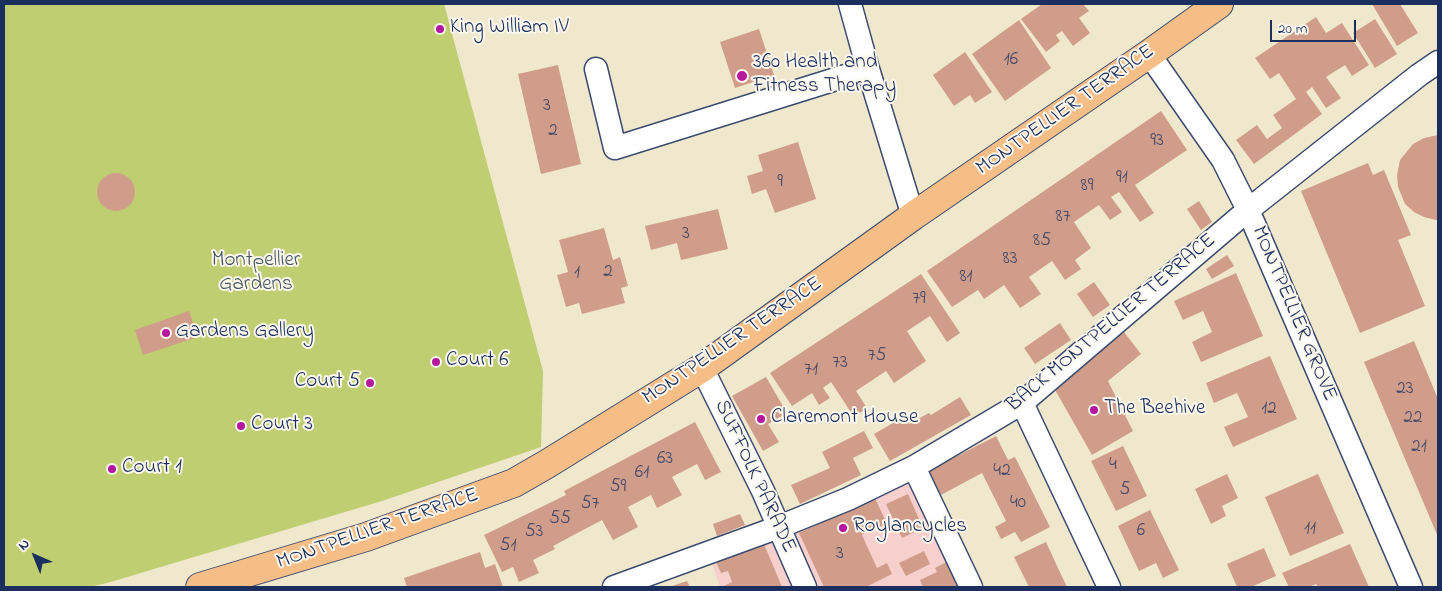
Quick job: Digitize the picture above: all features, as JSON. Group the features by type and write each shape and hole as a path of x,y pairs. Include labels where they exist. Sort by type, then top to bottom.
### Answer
{"highway":[{"name":"MONTPELLIER TERRACE","path":"200,587 366,537 514,483 702,368 913,216 1150,54 1219,4"}],"street":[{"path":"850,4 913,216"},
{"name":"MONTPELLIER GROVE","path":"1150,54 1222,160 1248,210 1412,587"},
{"name":"BACK MONTPELLIER TERRACE","path":"614,587 779,527 848,499 914,467 1022,403 1248,210 1438,62"},
{"path":"596,69 616,148 868,69"},
{"name":"SUFFOLK PARADE","path":"702,368 779,527 805,587"},
{"path":"1022,403 1109,587"},
{"path":"914,467 971,587"}],"shaded area":[{"path":"913,477 967,587 720,587 711,561"}],"green space":[{"name":"Montpellier Gardens","path":"4,4 444,4 543,371 541,447 382,501 107,583 90,587 4,587"}],"building":[{"path":"1042,4 1083,4 1089,11 1079,18 1090,33 1073,46 1062,31 1056,35 1060,41 1046,52 1021,19"},
{"path":"1372,4 1400,4 1418,33 1397,46"},
{"path":"1316,17 1326,33 1342,23 1369,65 1352,76 1345,65 1326,77 1341,98 1326,108 1312,87 1306,92 1322,114 1254,164 1236,140 1257,125 1267,139 1282,128 1273,115 1296,99 1279,73 1270,79 1255,58"},
{"path":"1375,19 1397,54 1375,68 1353,33"},
{"path":"1019,20 1051,68 1005,101 972,54"},
{"path":"759,29 774,75 735,88 720,42"},
{"path":"965,52 992,92 975,103 970,95 954,106 933,75"},
{"path":"558,65 581,164 541,174 518,74"},
{"path":"1161,111 1187,150 1135,185 1154,213 1140,222 1119,192 1111,197 1122,212 1110,220 1099,205 1074,222 1091,248 1075,260 1081,269 1065,280 1052,261 1029,277 1041,294 1020,308 1004,285 984,299 978,290 952,307 927,271"},
{"path":"1438,135 1438,220 1436,220 1414,212 1405,204 1398,187 1397,175 1400,160 1413,144 1424,138"},
{"path":"798,142 816,199 775,213 766,189 752,194 747,176 763,171 758,155"},
{"path":"1368,163 1373,175 1384,170 1411,235 1398,240 1425,306 1360,333 1301,191"},
{"path":"116,173 130,178 135,192 130,206 116,211 102,206 97,192 102,178"},
{"path":"1199,201 1212,222 1201,230 1187,209"},
{"path":"718,209 728,249 681,260 677,243 651,250 645,226"},
{"path":"604,228 613,260 620,257 628,286 621,288 625,303 582,314 579,303 566,307 557,275 568,272 559,240"},
{"path":"1227,255 1234,266 1212,279 1206,269"},
{"path":"1236,273 1263,336 1201,362 1192,342 1212,332 1203,311 1183,320 1174,301"},
{"path":"921,274 960,333 947,342 930,316 907,331 926,361 894,383 886,371 856,391 867,408 854,417 831,382 823,388 830,398 819,405 812,393 792,406 770,373"},
{"path":"1094,282 1110,305 1093,317 1077,294"},
{"name":"Gardens Gallery","path":"189,311 198,337 143,355 135,330"},
{"path":"1060,323 1071,340 1035,364 1024,348"},
{"name":"The Beehive","path":"1124,332 1141,354 1108,381 1133,431 1092,455 1054,388"},
{"path":"1414,341 1438,399 1438,537 1364,362"},
{"path":"1270,356 1297,419 1233,447 1224,427 1248,417 1237,393 1214,403 1206,383"},
{"name":"Claremont House","path":"766,377 787,413 768,424 779,442 763,451 732,396"},
{"path":"960,397 971,415 890,461 874,434 905,416 909,424 929,413 931,415"},
{"path":"695,422 721,472 705,480 697,464 672,477 682,495 657,508 651,495 628,507 638,527 613,540 602,520 553,546 555,549 533,560 539,573 519,582 513,567 502,572 484,535 566,495 564,491"},
{"path":"864,431 873,448 853,458 861,475 800,504 791,485 830,468 822,452"},
{"path":"996,436 1008,460 1015,457 1050,527 1021,542 1015,532 1001,539 995,527 1006,521 982,473 941,495 928,471"},
{"path":"1123,446 1147,496 1116,511 1091,461"},
{"path":"1227,474 1238,498 1222,506 1226,516 1211,524 1195,489"},
{"path":"1318,474 1344,533 1290,556 1265,497"},
{"path":"908,494 923,528 902,538 886,504"},
{"path":"875,498 887,524 862,535 877,568 887,563 892,574 868,587 824,587 799,533"},
{"path":"1150,510 1179,570 1163,578 1156,563 1139,571 1118,526"},
{"path":"740,514 745,525 717,536 713,524"},
{"path":"1046,542 1067,587 1029,587 1014,557"},
{"path":"764,544 782,587 725,587 732,582 728,571 721,573 716,562"},
{"path":"1350,544 1369,587 1318,587 1316,584 1310,587 1289,587 1282,573"},
{"path":"1264,548 1276,576 1251,587 1237,587 1227,564"},
{"path":"924,551 930,564 906,576 899,563"},
{"path":"480,552 485,568 495,564 503,587 407,587 404,578"},
{"path":"950,560 963,587 923,587 920,580 937,572 935,568"},
{"path":"687,581 690,587 669,587"}],"place":[{"name":"King William IV","path":"440,29"},
{"name":"360 Health and Fitness Therapy","path":"742,76"},
{"name":"Gardens Gallery","path":"166,333"},
{"name":"Court 6","path":"436,362"},
{"name":"Court 5","path":"370,383"},
{"name":"The Beehive","path":"1094,410"},
{"name":"Claremont House","path":"761,419"},
{"name":"Court 3","path":"241,426"},
{"name":"Court 1","path":"112,469"},
{"name":"Roylancycles","path":"843,528"}]}
